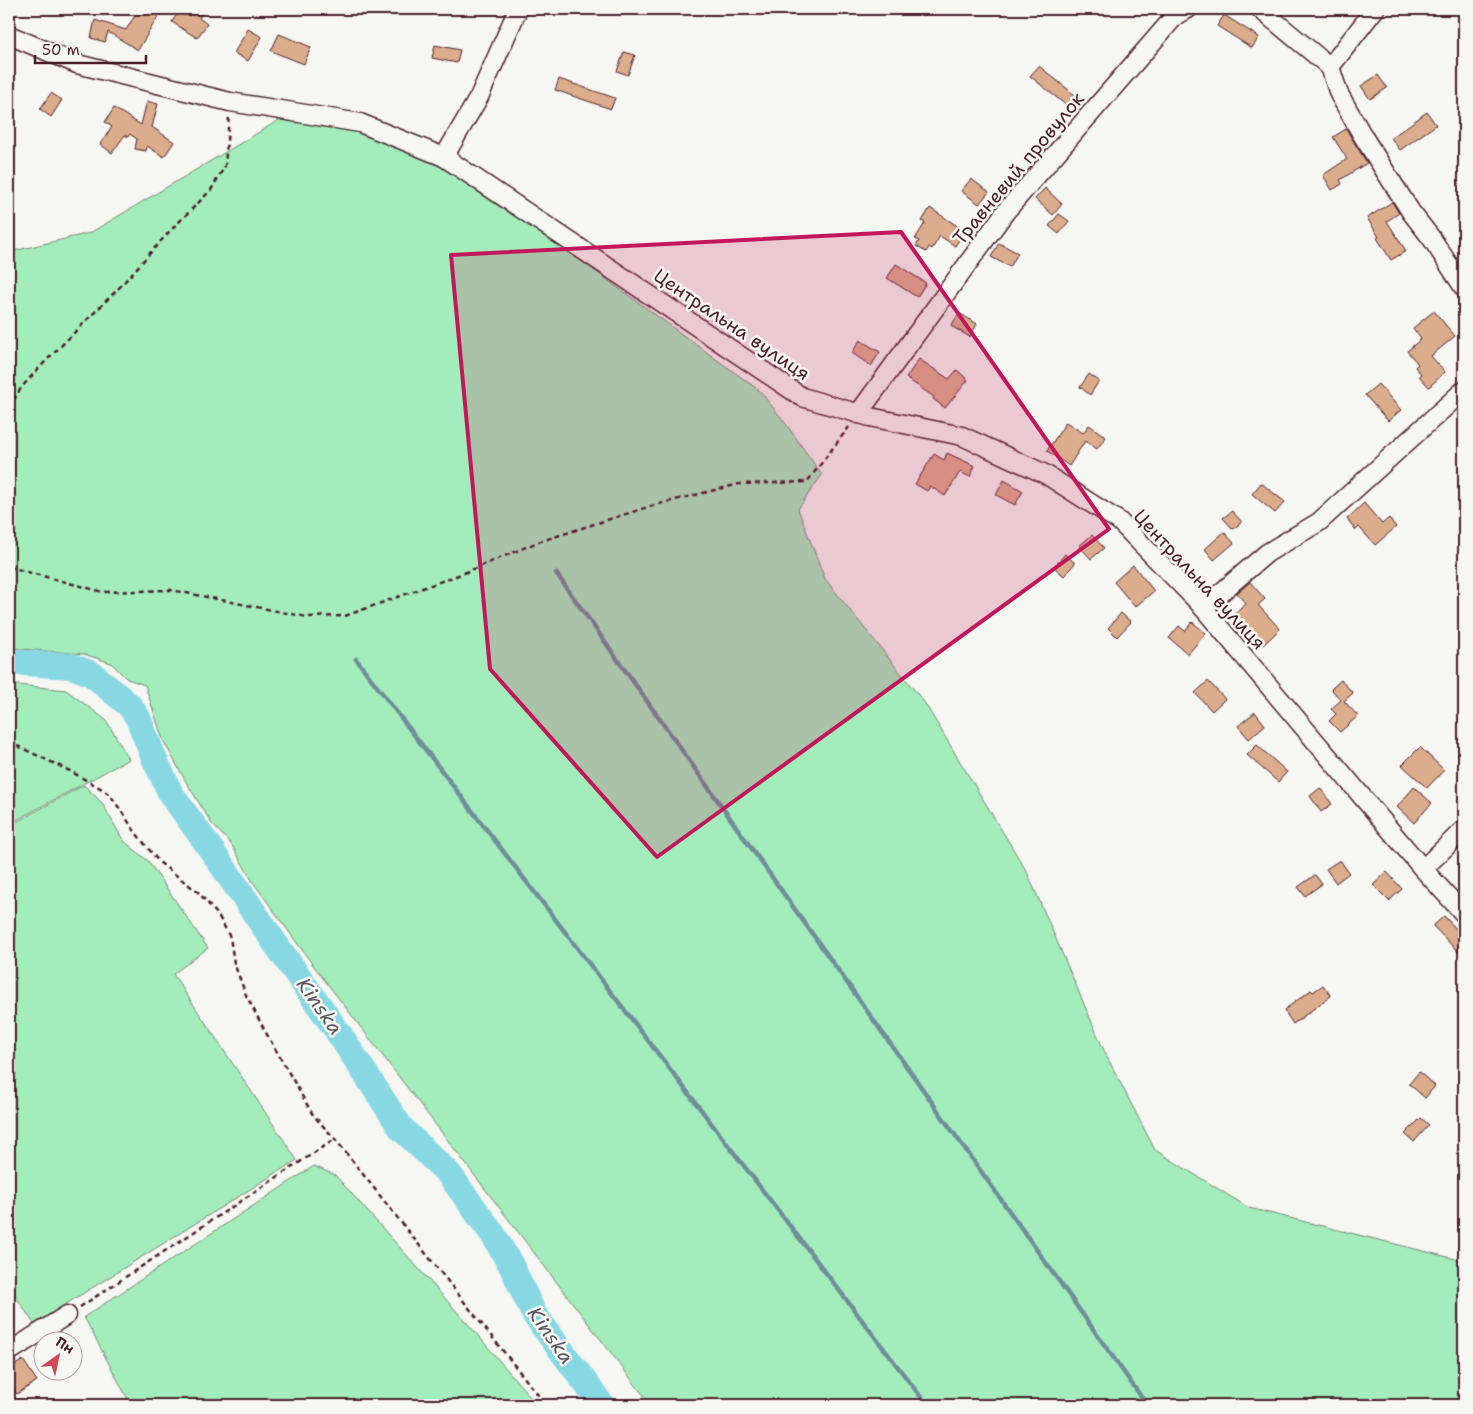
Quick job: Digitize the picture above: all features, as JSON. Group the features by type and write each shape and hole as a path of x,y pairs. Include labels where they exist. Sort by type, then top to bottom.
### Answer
{"street":[{"path":"444,157 480,97 518,9"},
{"name":"Травневий провулок","path":"858,414 1006,211 1176,15 1188,9"},
{"path":"1260,9 1330,67 1339,94 1364,138 1411,212 1432,239 1464,288"},
{"path":"1330,67 1375,9"},
{"name":"Центральна вулиця","path":"9,35 77,64 230,102 287,110 360,124 444,157 802,397 858,414 962,436 1045,474 1119,521 1203,608 1423,869 1464,914"},
{"path":"1203,608 1267,553 1318,522 1464,390"},
{"path":"1423,869 1464,829"},
{"path":"9,1352 66,1315"}],"path":[{"path":"9,408 21,388 38,369 118,289 169,232 211,190 225,166 230,102"},
{"path":"9,567 103,592 171,590 307,617 345,616 464,573 538,542 651,506 739,484 807,482 858,414"},
{"path":"9,742 70,771 111,796 136,833 159,862 198,892 218,914 230,937 234,963 246,994 264,1031 313,1115 335,1139 546,1405"},
{"path":"66,1315 335,1139"}],"highlighted area":[{"path":"901,232 1109,529 657,857 490,669 451,255"}],"green space":[{"path":"281,119 360,132 440,163 481,188 760,391 822,475 798,509 825,579 924,702 1027,872 1106,1055 1155,1150 1249,1208 1464,1261 1464,1405 651,1405 313,965 253,882 231,844 212,824 163,740 145,685 127,679 111,663 84,654 9,648 9,252 90,233"},
{"path":"9,684 66,690 106,720 129,759 9,824"},
{"path":"84,785 102,803 123,840 148,861 208,948 173,974 297,1160 34,1324 9,1286 9,921 15,917 9,907 9,826"},
{"path":"314,1166 335,1175 475,1332 537,1405 131,1405 84,1317"}],"building":[{"path":"139,9 148,9 159,15 138,50 108,32 105,42 91,38 95,20 126,30"},
{"path":"180,9 205,9 199,18 207,24 197,38 172,22"},
{"path":"1224,15 1259,37 1252,48 1217,26"},
{"path":"248,29 262,37 248,61 234,53"},
{"path":"279,34 311,47 304,64 271,51"},
{"path":"435,45 460,50 457,63 432,58"},
{"path":"624,52 635,55 628,75 617,71"},
{"path":"1039,66 1075,95 1067,106 1030,76"},
{"path":"1378,75 1387,88 1370,99 1361,86"},
{"path":"559,79 615,98 611,109 555,90"},
{"path":"51,93 62,100 51,117 40,109"},
{"path":"147,101 158,104 152,127 174,142 164,157 147,146 146,151 135,149 137,139 130,134 128,137 125,135 112,153 100,144 112,127 105,122 114,108 141,125"},
{"path":"1427,112 1436,125 1400,150 1391,138"},
{"path":"1346,129 1367,163 1340,180 1342,184 1332,190 1323,175 1347,159 1333,137"},
{"path":"971,179 989,192 979,204 961,191"},
{"path":"1045,188 1062,204 1053,215 1035,199"},
{"path":"1392,202 1399,213 1387,221 1406,251 1391,260 1367,218"},
{"path":"930,208 965,231 955,246 940,236 932,249 929,247 926,252 916,246 919,241 915,239 925,223 922,221"},
{"path":"1059,214 1069,221 1059,234 1049,226"},
{"path":"999,243 1018,253 1010,267 991,257"},
{"path":"896,264 926,283 917,297 887,278"},
{"path":"1434,311 1455,336 1431,356 1445,372 1429,387 1419,376 1421,374 1415,367 1418,364 1407,351 1421,339 1413,328"},
{"path":"959,313 977,324 970,337 951,326"},
{"path":"860,340 880,352 871,366 852,353"},
{"path":"919,359 949,379 957,370 968,380 945,408 933,399 934,397 906,378"},
{"path":"1089,374 1099,381 1090,395 1080,387"},
{"path":"1378,384 1401,410 1388,421 1365,395"},
{"path":"1066,422 1083,433 1089,425 1106,437 1097,449 1085,441 1069,466 1047,451"},
{"path":"947,453 975,466 970,477 960,472 945,496 930,486 927,491 915,484 934,454 944,460"},
{"path":"1004,480 1023,491 1015,505 996,495"},
{"path":"1261,483 1285,502 1275,513 1252,494"},
{"path":"1364,503 1382,524 1389,518 1396,527 1375,545 1359,527 1356,530 1347,519"},
{"path":"1232,511 1242,522 1233,529 1223,518"},
{"path":"1224,532 1234,543 1214,560 1205,549"},
{"path":"1092,535 1104,548 1091,559 1079,546"},
{"path":"1065,554 1075,563 1064,576 1054,567"},
{"path":"1133,565 1154,591 1135,607 1114,582"},
{"path":"1250,582 1265,599 1258,605 1280,629 1262,646 1234,614 1246,604 1237,593"},
{"path":"1121,613 1131,622 1117,637 1108,628"},
{"path":"1192,622 1206,633 1188,654 1169,638 1179,626 1185,631"},
{"path":"1341,680 1353,693 1344,701 1358,716 1340,732 1329,721 1336,714 1331,709 1341,700 1331,689"},
{"path":"1208,681 1225,699 1212,711 1195,693"},
{"path":"1255,712 1265,725 1249,739 1238,726"},
{"path":"1257,745 1287,772 1278,782 1247,755"},
{"path":"1420,747 1444,770 1427,788 1402,765"},
{"path":"1414,787 1432,803 1414,823 1397,807"},
{"path":"1320,788 1332,804 1321,812 1310,796"},
{"path":"1340,860 1349,873 1336,883 1326,869"},
{"path":"1387,872 1402,889 1389,901 1373,885"},
{"path":"1315,875 1322,884 1305,896 1298,887"},
{"path":"1444,916 1464,937 1464,958 1433,926"},
{"path":"1323,985 1331,996 1293,1024 1284,1010 1311,990 1313,992"},
{"path":"1419,1072 1435,1086 1425,1098 1409,1084"},
{"path":"1421,1118 1429,1125 1414,1142 1405,1134"},
{"path":"23,1360 32,1374 32,1382 35,1382 17,1394 9,1382 14,1378 9,1369"}],"waterway":[{"path":"556,573 1147,1405"},
{"path":"356,659 927,1405"},
{"name":"Kinska","path":"9,662 72,666 92,674 130,706 138,718 171,794 340,1035 401,1128 449,1174 494,1236 512,1267 534,1314 602,1405"}]}
